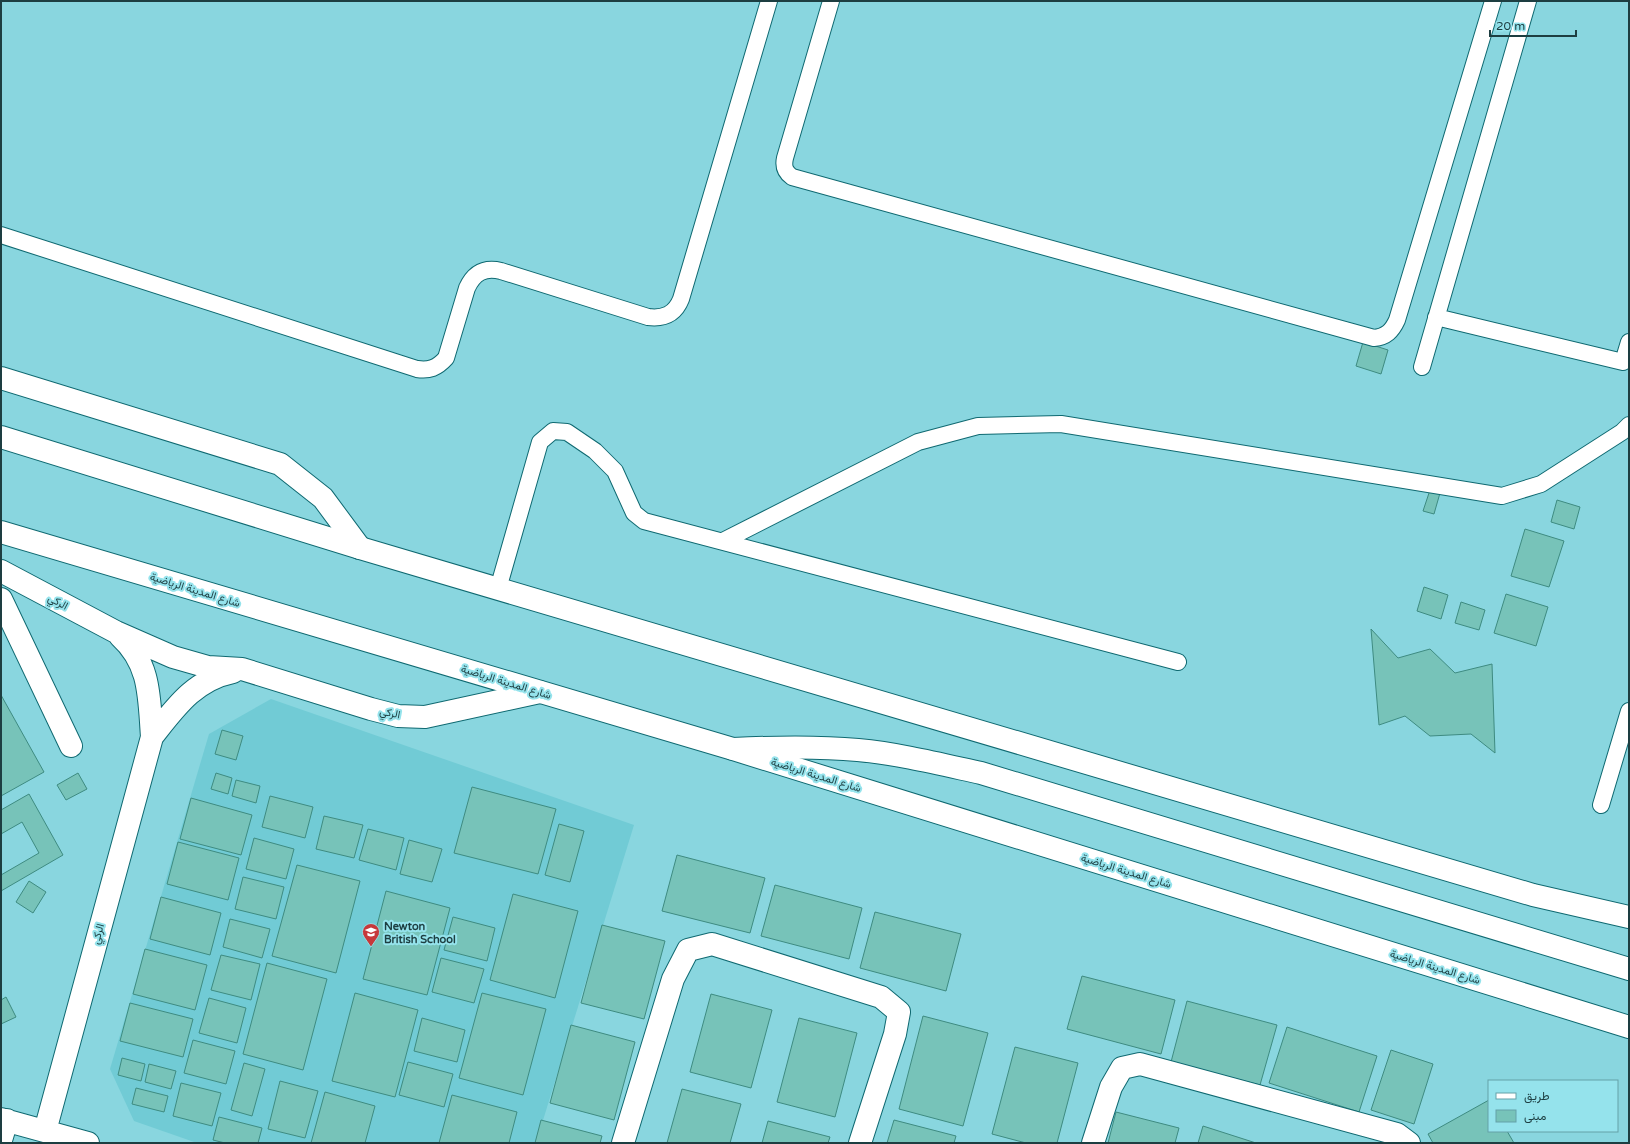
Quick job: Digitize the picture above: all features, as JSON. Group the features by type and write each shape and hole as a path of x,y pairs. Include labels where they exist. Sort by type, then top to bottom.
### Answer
{"main road":[{"path":"1,378 280,464 323,498 360,548"},
{"path":"1,438 360,548 1525,893 1629,917"},
{"name":"شارع المدينة الرياضية","path":"1,532 733,749 1629,1027"},
{"name":"الركي","path":"1,571 116,632 180,659 208,667 242,670 398,716 431,716 540,692"},
{"path":"1,599 71,746"},
{"name":"الركي","path":"45,1131 152,738 149,692 142,665 131,648 116,632"},
{"name":"الركي","path":"152,738 176,707 190,693 206,682 223,674 242,670"},
{"path":"733,749 796,746 859,750 920,759 981,773 1629,969"},
{"path":"623,1143 673,979 688,950 712,944 881,997 899,1012 895,1034 860,1143"},
{"path":"1093,1143 1111,1087 1122,1068 1140,1064 1397,1134 1409,1143"},
{"path":"3,1127 45,1131 88,1143"}],"lane":[{"path":"1,235 417,369 425,370 433,369 446,358 467,288 471,280 484,270 492,269 501,271 648,317 665,317 678,306 681,298 769,1"},
{"path":"831,1 784,164 787,174 792,177 1374,338 1388,334 1394,328 1397,320 1493,1"},
{"path":"1422,367 1528,1"},
{"path":"1436,317 1626,362 1629,342"},
{"path":"723,541 918,442 978,426 1061,424 1502,496 1541,484 1622,432 1629,425"},
{"path":"498,589 540,442 553,431 567,432 595,451 615,471 634,513 644,521 1178,662"},
{"path":"1601,805 1629,711"}],"shaded area":[{"name":"Newton British School","path":"271,699 634,825 536,1143 197,1143 134,1121 110,1069 209,734"}],"building":[{"path":"1363,342 1388,350 1381,374 1356,366"},
{"path":"1430,490 1440,493 1434,514 1423,511"},
{"path":"1557,500 1580,507 1574,529 1551,522"},
{"path":"1525,529 1564,541 1549,587 1511,576"},
{"path":"1424,587 1448,595 1441,619 1417,611"},
{"path":"1506,594 1548,607 1536,646 1494,633"},
{"path":"1461,602 1485,610 1479,630 1455,623"},
{"path":"1371,629 1398,658 1430,649 1455,673 1492,664 1495,753 1471,734 1430,736 1405,716 1379,725"},
{"path":"1,695 44,772 1,796"},
{"path":"222,730 243,736 236,760 215,754"},
{"path":"78,773 87,789 66,800 57,785"},
{"path":"216,773 232,778 228,794 211,789"},
{"path":"236,780 260,786 256,803 232,796"},
{"path":"472,787 556,809 538,874 454,853"},
{"path":"29,794 63,855 1,891 1,875 39,853 22,822 1,834 1,810"},
{"path":"270,796 313,807 305,838 262,827"},
{"path":"191,798 252,815 241,855 180,839"},
{"path":"324,816 363,825 354,858 316,849"},
{"path":"559,824 584,831 570,882 545,875"},
{"path":"368,829 404,838 396,870 359,860"},
{"path":"254,838 294,849 286,879 246,869"},
{"path":"409,840 442,849 432,882 400,874"},
{"path":"178,842 239,858 228,900 167,884"},
{"path":"677,855 765,878 750,933 662,911"},
{"path":"297,865 360,881 336,973 272,956"},
{"path":"243,877 284,887 276,919 235,909"},
{"path":"29,881 46,892 33,913 16,902"},
{"path":"775,885 862,908 849,959 761,936"},
{"path":"386,891 450,908 427,995 363,979"},
{"path":"513,894 578,911 555,998 490,980"},
{"path":"161,897 221,913 210,955 150,939"},
{"path":"875,912 961,934 946,991 860,968"},
{"path":"453,917 495,928 487,961 444,950"},
{"path":"230,919 270,929 262,958 223,947"},
{"path":"602,925 665,941 644,1019 581,1003"},
{"path":"145,949 207,965 195,1010 133,994"},
{"path":"221,955 260,964 251,1000 211,990"},
{"path":"441,958 484,969 474,1003 432,992"},
{"path":"267,963 327,979 303,1070 243,1054"},
{"path":"1082,976 1175,1000 1161,1054 1067,1029"},
{"path":"355,993 418,1010 395,1097 332,1081"},
{"path":"482,993 546,1009 523,1095 459,1078"},
{"path":"711,994 772,1010 751,1088 690,1072"},
{"path":"6,997 16,1017 1,1024 1,1000"},
{"path":"209,998 246,1008 237,1043 199,1033"},
{"path":"1187,1001 1277,1025 1260,1085 1171,1062"},
{"path":"130,1003 193,1019 183,1057 120,1041"},
{"path":"923,1016 988,1033 963,1126 899,1109"},
{"path":"422,1018 465,1030 457,1062 414,1051"},
{"path":"799,1018 857,1033 835,1117 777,1102"},
{"path":"571,1025 635,1042 614,1120 550,1103"},
{"path":"1287,1027 1377,1056 1359,1112 1269,1083"},
{"path":"193,1040 235,1051 226,1084 184,1073"},
{"path":"1015,1047 1078,1063 1057,1143 1026,1143 992,1134"},
{"path":"1391,1050 1433,1064 1414,1124 1371,1110"},
{"path":"122,1058 145,1064 141,1081 118,1075"},
{"path":"408,1062 453,1074 444,1107 399,1095"},
{"path":"244,1063 265,1069 252,1116 231,1110"},
{"path":"149,1064 176,1071 171,1089 145,1082"},
{"path":"280,1081 318,1091 305,1138 268,1129"},
{"path":"181,1083 221,1093 212,1126 173,1116"},
{"path":"136,1088 168,1096 164,1112 132,1104"},
{"path":"682,1089 741,1104 730,1143 667,1143"},
{"path":"325,1092 375,1106 365,1143 311,1143"},
{"path":"452,1095 517,1112 509,1143 439,1143"},
{"path":"1488,1101 1488,1132 1508,1132 1514,1143 1433,1143 1428,1134"},
{"path":"1116,1112 1179,1128 1175,1143 1108,1143"},
{"path":"219,1117 262,1128 258,1143 225,1143 213,1140"},
{"path":"541,1120 602,1136 600,1143 535,1143"},
{"path":"894,1120 956,1136 954,1143 887,1143"},
{"path":"768,1121 830,1137 828,1143 762,1143"},
{"path":"1203,1126 1256,1143 1198,1143"}],"place":[{"name":"Newton British School","path":"371,947"}]}
